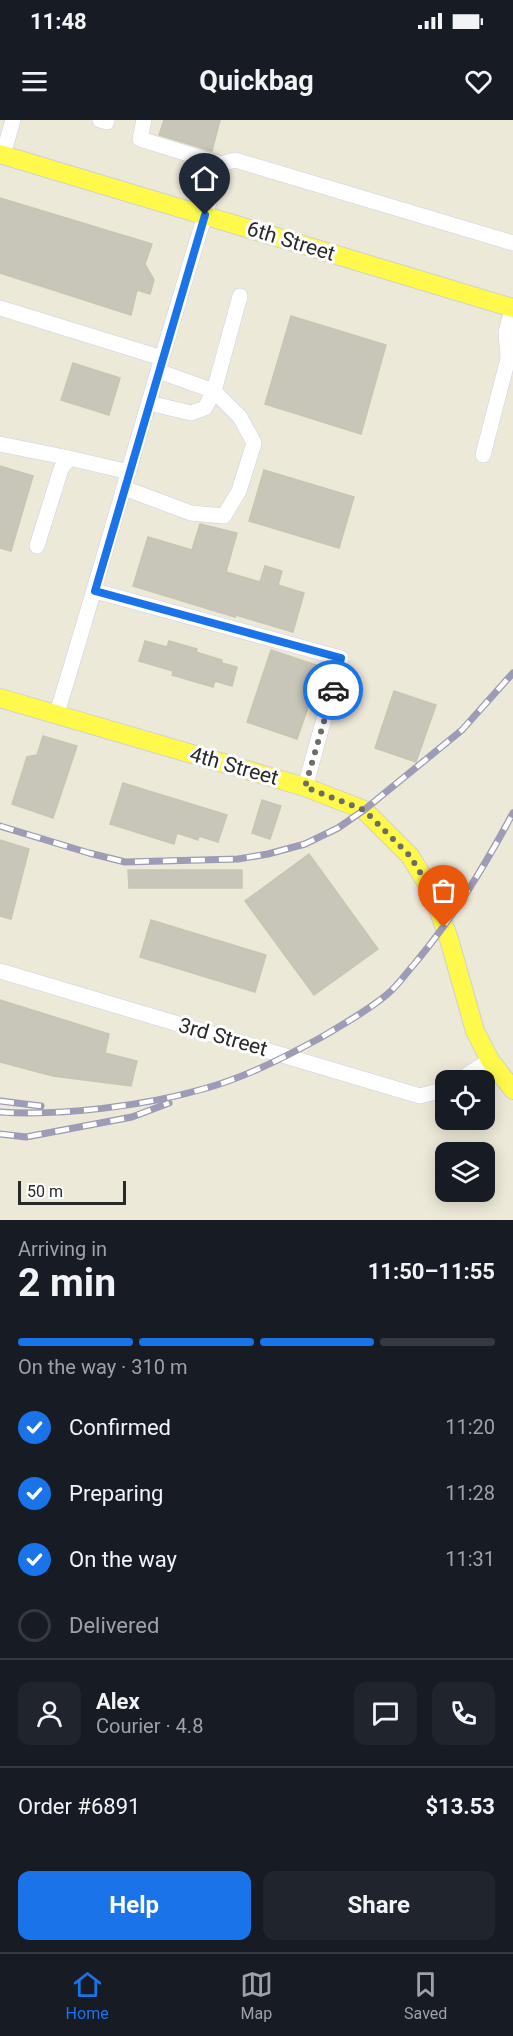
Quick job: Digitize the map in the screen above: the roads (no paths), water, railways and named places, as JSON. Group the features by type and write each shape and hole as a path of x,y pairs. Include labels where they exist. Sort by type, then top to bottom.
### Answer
{"main road":[{"name":"6th Street","path":"2,154 513,308"},
{"name":"4th Street","path":"0,698 305,787 364,810 410,856 431,890 449,939 475,1030 490,1060"},
{"path":"490,1060 513,1090"}],"street":[{"path":"2,154 13,120"},
{"path":"144,120 140,139 221,164 235,160 513,243"},
{"path":"57,713 221,164"},
{"path":"149,403 191,413 205,408 214,391 240,296"},
{"path":"0,308 160,364 214,391 240,417 254,443 239,491 224,516 190,513 124,488"},
{"path":"483,455 508,359 506,332 513,308"},
{"path":"0,444 129,472"},
{"path":"37,546 61,469 69,458"},
{"path":"95,591 341,658 305,787"},
{"name":"3rd Street","path":"0,971 420,1096 435,1092"},
{"path":"474,1070 490,1060"}],"railway":[{"path":"0,826 125,862 238,859 305,844 338,828 364,810 462,730 513,673"},
{"path":"0,1112 75,1111 129,1105 180,1095 218,1084 278,1060 358,1016 392,990 430,944 480,871 513,813"},
{"path":"0,1101 41,1106"},
{"path":"0,1134 26,1137 132,1117 169,1103"}]}
